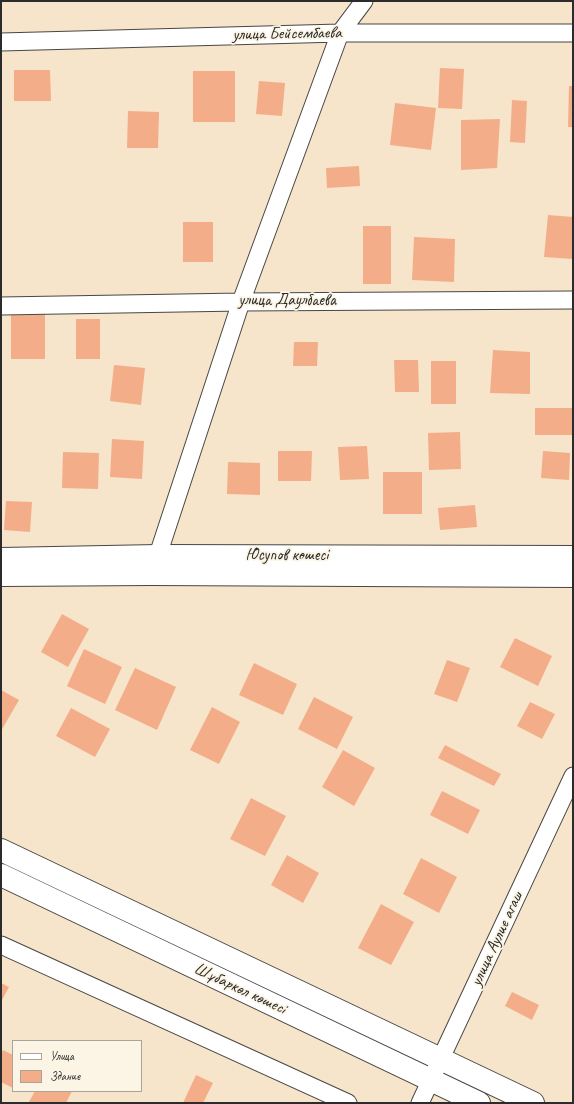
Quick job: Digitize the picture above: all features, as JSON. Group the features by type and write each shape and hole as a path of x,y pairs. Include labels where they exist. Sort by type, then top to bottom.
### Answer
{"street":[{"path":"154,565 241,302 340,33 364,1"},
{"name":"улица Бейсембаева","path":"1,42 340,33 573,32"},
{"name":"улица Даулбаева","path":"1,306 241,302 573,300"},
{"name":"Юсупов көшесі","path":"1,575 154,565 573,557"},
{"name":"Юсупов көшесі","path":"1,559 154,565 573,576"},
{"name":"улица Аулие агаш","path":"420,1103 573,776"},
{"name":"Шұбаркөл көшесі","path":"1,850 533,1103"},
{"name":"Шұбаркөл көшесі","path":"1,875 480,1103"},
{"path":"1,945 348,1103"}],"building":[{"path":"440,68 464,69 462,109 438,108"},
{"path":"14,70 50,70 51,101 14,101"},
{"path":"193,71 235,71 235,122 193,122"},
{"path":"259,81 285,83 282,116 256,114"},
{"path":"569,86 573,86 573,127 568,127"},
{"path":"512,100 527,101 525,143 510,142"},
{"path":"395,103 436,108 431,150 390,145"},
{"path":"128,111 159,112 158,148 127,148"},
{"path":"500,119 497,168 461,170 461,120"},
{"path":"359,166 360,186 327,188 326,168"},
{"path":"548,215 573,217 573,259 544,257"},
{"path":"183,222 213,222 213,262 183,262"},
{"path":"363,226 391,226 391,284 363,284"},
{"path":"414,237 455,239 454,282 412,280"},
{"path":"11,312 45,313 45,359 11,359"},
{"path":"76,319 100,319 100,359 76,359"},
{"path":"294,342 318,342 317,366 293,366"},
{"path":"493,350 530,352 530,394 490,393"},
{"path":"394,360 418,360 419,392 395,392"},
{"path":"431,361 456,361 456,404 431,404"},
{"path":"114,365 145,368 141,405 110,401"},
{"path":"535,408 573,408 573,435 535,435"},
{"path":"460,432 461,469 429,470 428,433"},
{"path":"112,439 144,441 142,479 110,477"},
{"path":"367,446 369,479 340,480 338,447"},
{"path":"278,451 312,451 311,481 278,481"},
{"path":"543,451 570,453 569,480 541,478"},
{"path":"63,452 99,453 98,489 62,488"},
{"path":"228,462 260,463 260,495 227,494"},
{"path":"383,472 422,472 422,514 383,514"},
{"path":"6,501 32,502 30,532 4,530"},
{"path":"475,505 477,527 440,530 438,508"},
{"path":"62,614 89,629 68,667 41,652"},
{"path":"515,638 552,656 538,686 500,667"},
{"path":"84,649 122,667 105,704 67,686"},
{"path":"447,660 470,668 457,702 434,694"},
{"path":"254,663 297,684 283,715 239,695"},
{"path":"135,668 176,687 157,730 115,710"},
{"path":"1,690 19,700 1,731"},
{"path":"314,697 353,717 337,749 298,729"},
{"path":"530,702 555,714 542,739 517,726"},
{"path":"212,707 240,722 219,764 190,750"},
{"path":"71,708 110,729 95,757 56,736"},
{"path":"445,745 501,774 494,786 438,758"},
{"path":"343,750 375,768 354,806 322,787"},
{"path":"442,791 480,810 468,834 430,815"},
{"path":"251,798 286,816 265,856 230,839"},
{"path":"287,855 319,873 303,903 271,885"},
{"path":"421,858 457,877 439,913 403,894"},
{"path":"381,904 414,922 391,965 358,948"},
{"path":"1,983 9,987 1,1002"},
{"path":"512,992 539,1005 532,1020 505,1006"},
{"path":"3,1050 12,1054 12,1088 1,1082 1,1054"},
{"path":"196,1075 213,1083 203,1103 183,1103"},
{"path":"34,1092 72,1092 66,1103 29,1102"}]}
